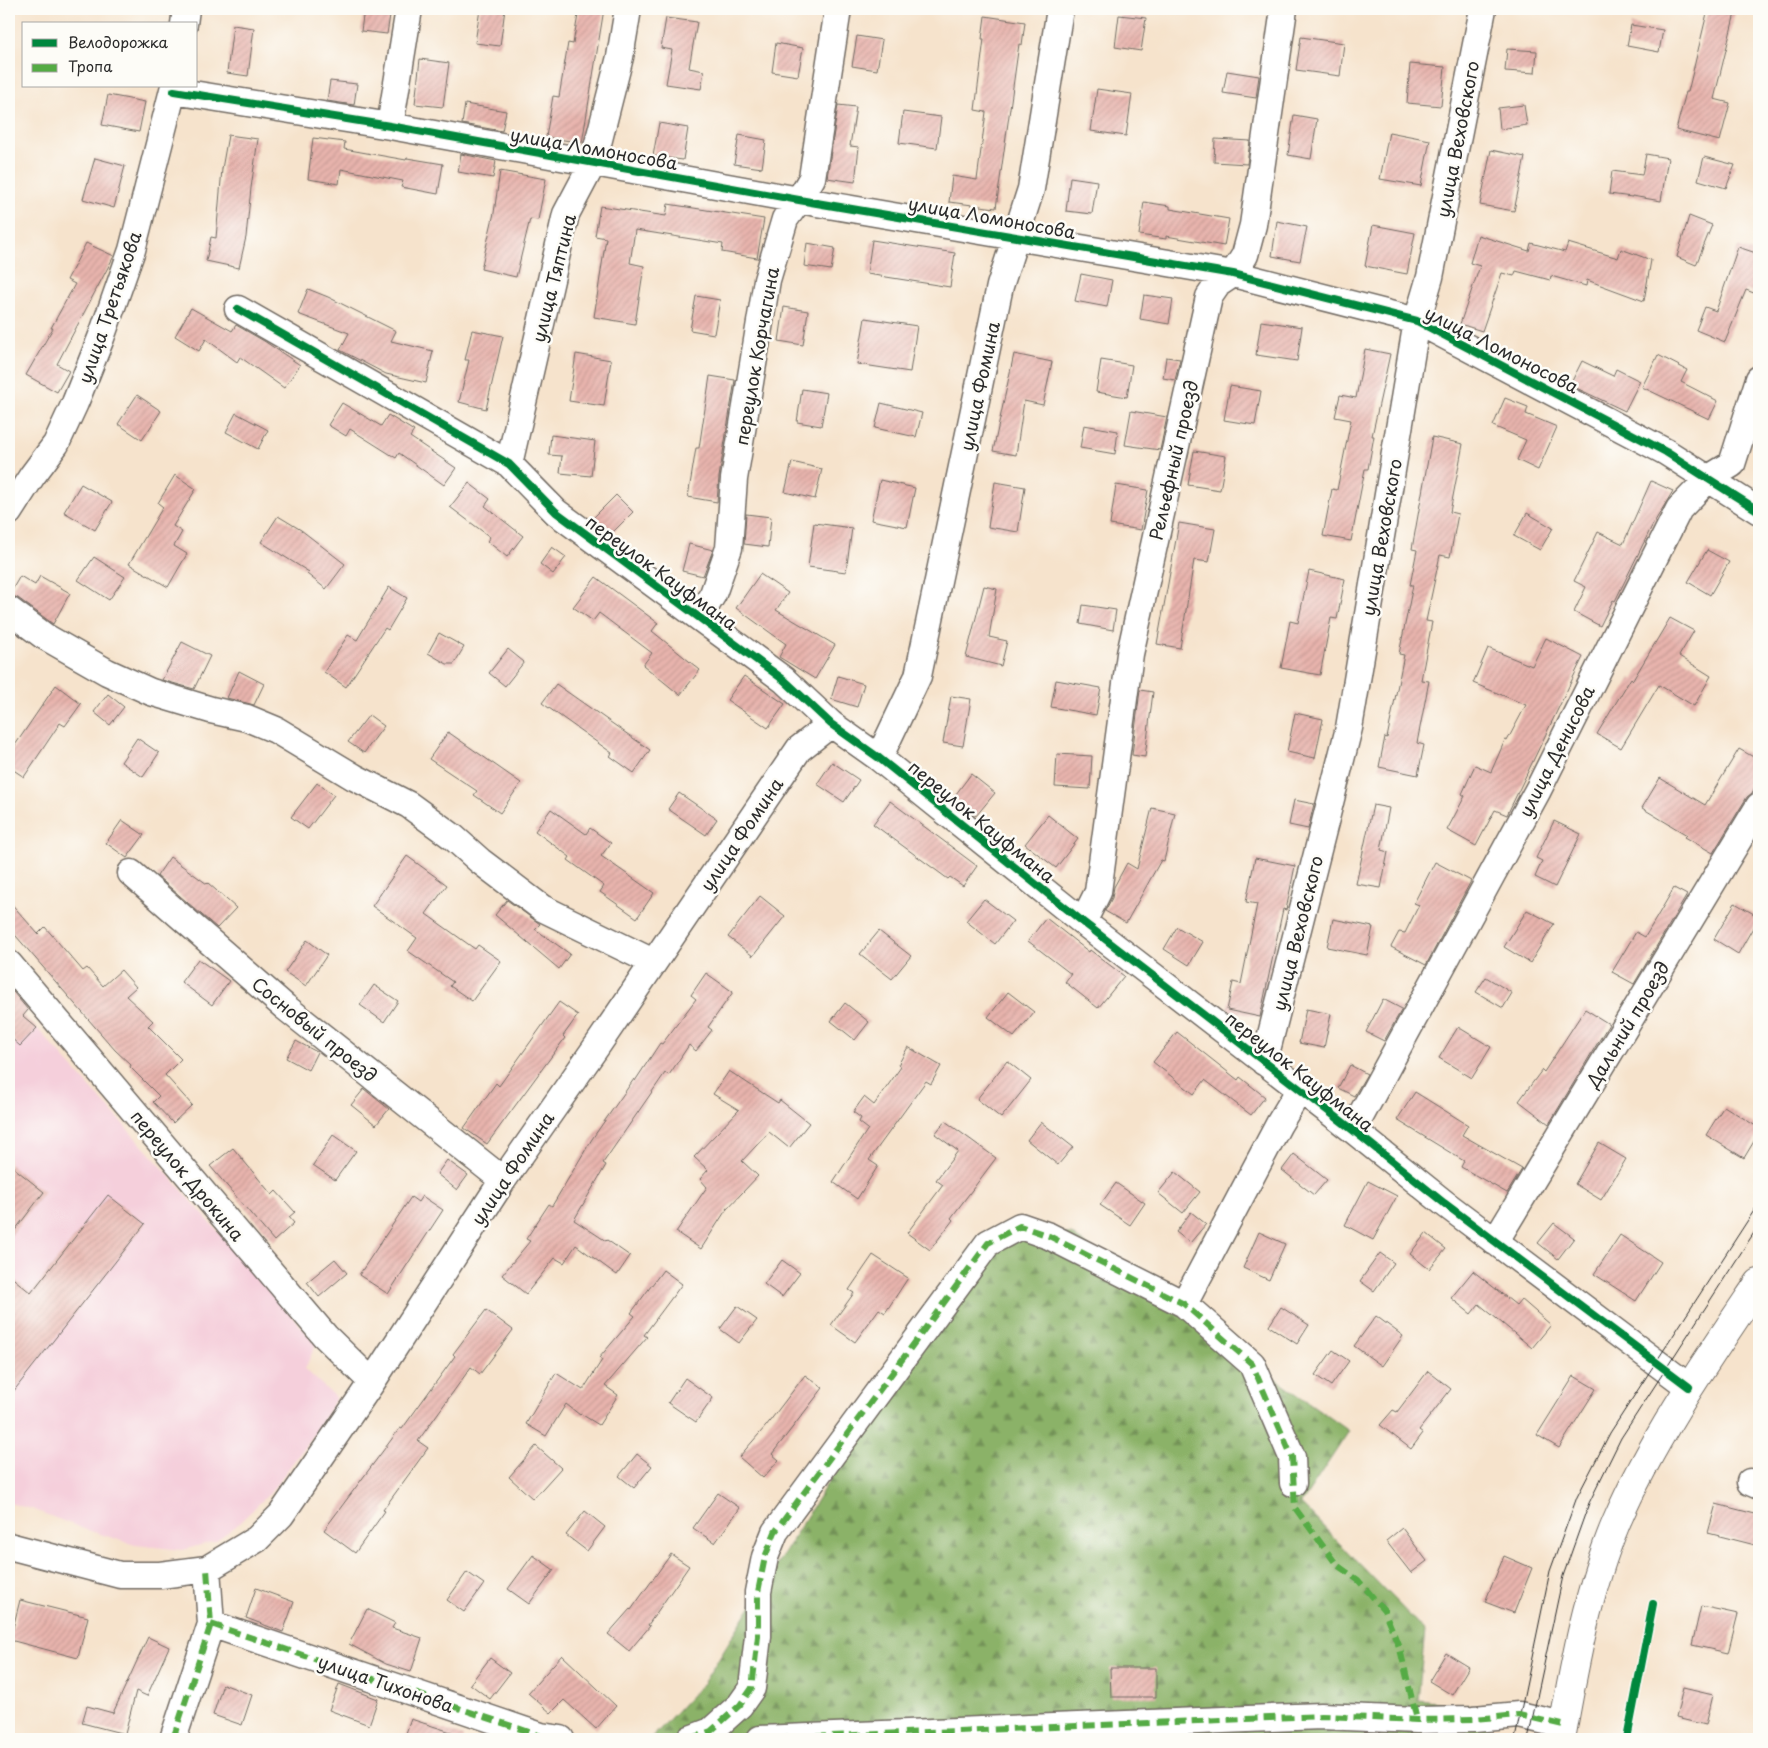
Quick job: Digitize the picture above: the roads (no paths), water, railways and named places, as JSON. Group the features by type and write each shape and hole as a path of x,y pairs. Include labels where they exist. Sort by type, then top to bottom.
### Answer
{"highway":[{"path":"1562,1732 1590,1598 1616,1524 1648,1456 1689,1387 1759,1282"}],"street":[{"path":"184,22 186,9"},
{"path":"390,126 409,9"},
{"name":"улица Тяптина","path":"509,464 566,214 593,163 620,57 628,9"},
{"name":"переулок Корчагина","path":"699,617 713,594 729,548 734,479 767,280 785,219 812,178 838,9"},
{"name":"улица Фомина","path":"879,758 918,676 1000,286 1031,190 1060,9"},
{"name":"Рельефный проезд","path":"1084,922 1098,892 1130,654 1209,297 1218,284 1233,274 1245,255 1253,225 1284,9"},
{"name":"улица Веховского","path":"1264,1062 1349,728 1417,321 1430,277 1483,9"},
{"name":"улица Ломоносова","path":"174,89 799,200 1233,274 1417,321 1666,452 1759,511"},
{"name":"улица Третьякова","path":"9,512 32,476 56,444 101,338 132,250 174,89"},
{"name":"переулок Кауфмана","path":"238,309 509,464 556,512 784,680 831,724 879,758 1084,922 1354,1130 1495,1242 1689,1387"},
{"name":"улица Денисова","path":"1354,1130 1538,790 1678,508 1709,478 1732,464 1759,380"},
{"path":"9,610 44,636 107,672 151,692 211,710 247,718 276,730 354,777 409,805 453,837 480,861 542,908 653,962"},
{"name":"улица Фомина","path":"207,1568 257,1539 281,1515 372,1382 503,1180 800,749 831,724"},
{"name":"Дальний проезд","path":"1495,1242 1759,806"},
{"name":"Сосновый проезд","path":"131,873 285,1007 503,1180"},
{"name":"переулок Дрокина","path":"9,964 325,1336 372,1382"},
{"path":"1184,1304 1274,1133 1300,1089"},
{"path":"690,1739 711,1731 740,1705 752,1688 758,1636 758,1592 765,1558 775,1532 988,1243 1020,1226 1049,1236 1184,1304 1252,1364 1292,1457 1293,1483"},
{"path":"9,1546 120,1575 160,1575 207,1568 211,1624 173,1739"},
{"name":"улица Тихонова","path":"211,1624 541,1736 561,1739"},
{"path":"760,1739 1322,1716 1417,1720 1474,1719 1519,1715 1562,1732"}],"tram line":[{"path":"1515,1739 1550,1571 1577,1497 1610,1433 1759,1203"},
{"path":"1528,1739 1563,1576 1589,1503 1621,1438 1759,1225"}]}
